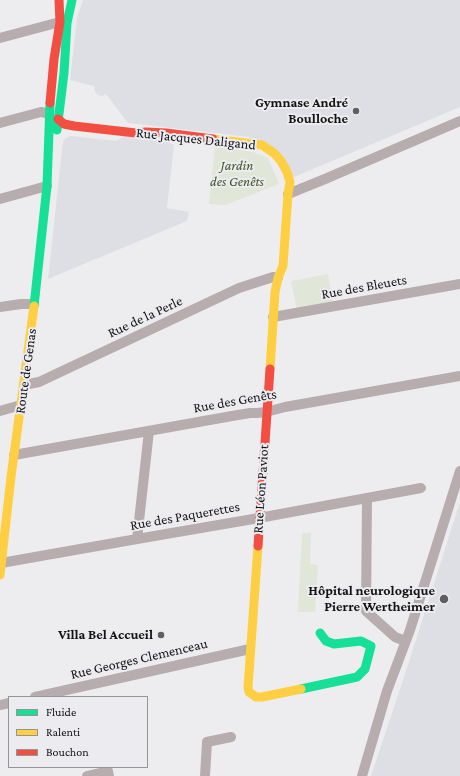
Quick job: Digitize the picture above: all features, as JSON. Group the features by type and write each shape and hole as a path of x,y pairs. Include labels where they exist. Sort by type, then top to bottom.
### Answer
{"street":[{"name":"Route de Genas","path":"54,117 64,73 63,23 59,0"},
{"name":"Route de Genas","path":"0,575 34,304 48,168 53,152 54,59 63,23 72,0"},
{"path":"0,38 63,23"},
{"path":"54,59 60,70 64,73"},
{"path":"0,123 41,112 54,117"},
{"name":"Rue Jacques Daligand","path":"54,117 64,124 74,126 136,133 159,133 256,144 262,145 270,150 281,161 290,182 283,266 278,278"},
{"path":"288,194 460,121"},
{"path":"0,199 47,186"},
{"name":"Rue de la Perle","path":"24,385 39,382 239,288 273,277 278,278"},
{"name":"Rue Léon Paviot","path":"278,278 275,292 266,412 250,649 249,692 256,697 262,697 357,677 365,669 371,646 361,641 334,644 326,641 320,633"},
{"name":"Rue des Bleuets","path":"273,317 460,284"},
{"path":"0,307 34,304"},
{"name":"Rue des Genêts","path":"14,455 250,413 266,412 285,407 460,376"},
{"path":"0,411 21,405"},
{"path":"137,539 149,431"},
{"path":"362,776 387,691 406,641 460,471"},
{"name":"Rue des Paquerettes","path":"1,563 421,488"},
{"path":"367,498 366,611 395,637 406,641"},
{"name":"Rue Georges Clemenceau","path":"39,696 250,649"},
{"path":"205,776 207,742 230,737"},
{"path":"87,776 108,771 109,776"}],"shaded area":[{"path":"83,0 460,0 460,107 294,177 249,137 128,123 106,94 102,96 98,95 95,92 94,86 70,80 77,18"},
{"path":"70,136 117,141 124,136 165,141 174,145 167,208 189,212 187,221 48,279 63,141"},
{"name":"Hôpital neurologique Pierre Wertheimer","path":"460,502 460,776 371,776 407,668"}],"green space":[{"name":"Jardin des Genêts","path":"215,147 253,152 268,158 279,184 225,205 209,204"},
{"path":"328,274 333,303 297,310 291,281"},
{"path":"302,533 311,533 310,564 318,565 315,612 298,612"}],"traffic: fast":[{"path":"57,130 64,73 67,23 72,0"},
{"path":"34,306 47,186 50,103"},
{"path":"301,689 357,677 365,669 371,646 361,641 334,644 326,641 320,633"}],"traffic: slow":[{"path":"213,139 262,145 275,154 281,161 290,182 283,266 278,278 275,292 270,369"},
{"path":"0,575 11,477 34,306"},
{"path":"258,546 248,687 249,692 256,697 262,697 301,689"}],"traffic: jam":[{"path":"50,103 54,59 60,22 59,0"},
{"path":"58,119 64,124 74,126 136,133 166,133 213,139"},
{"path":"258,546 270,369"}],"place":[{"name":"Gymnase André Boulloche","path":"356,111"},
{"name":"Hôpital neurologique Pierre Wertheimer","path":"444,599"},
{"name":"Villa Bel Accueil","path":"161,635"}]}
